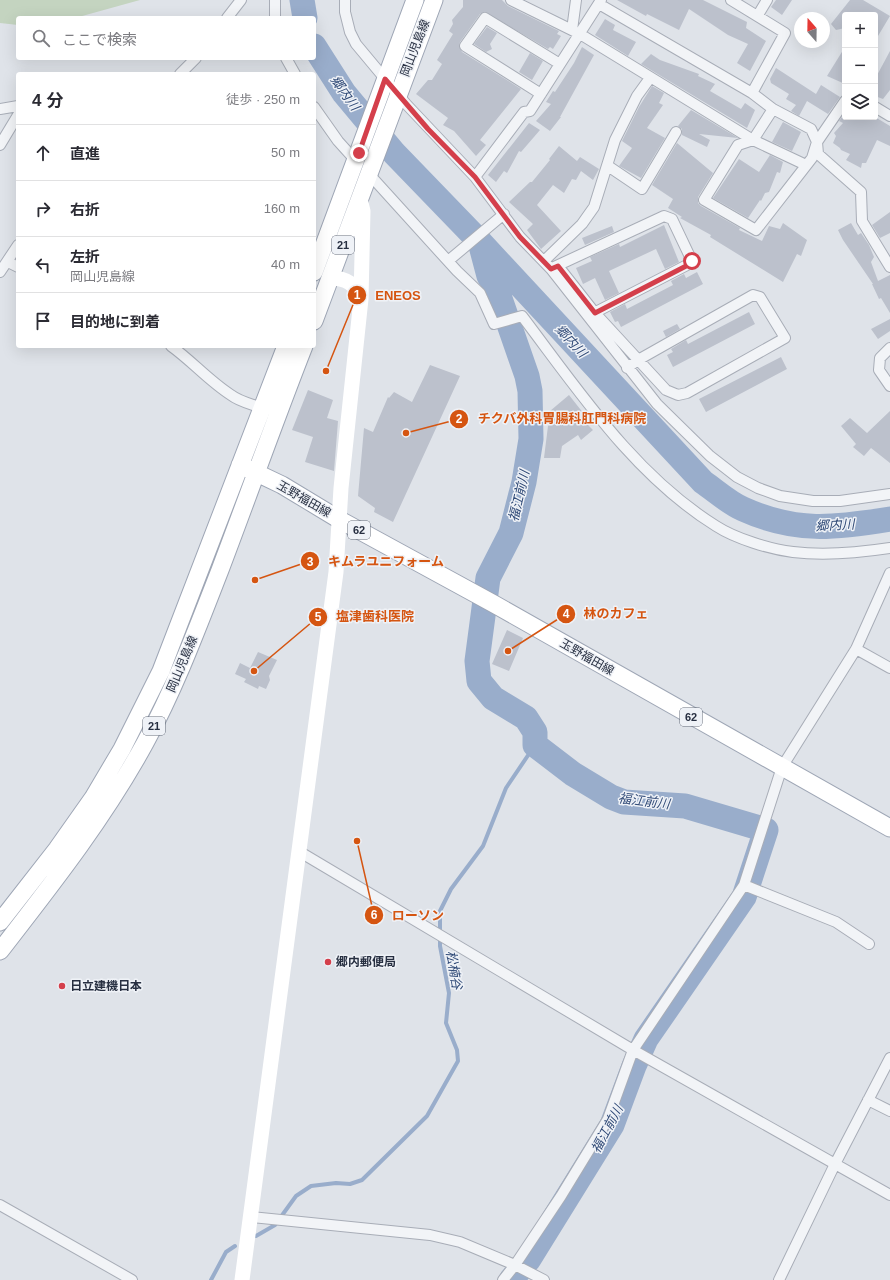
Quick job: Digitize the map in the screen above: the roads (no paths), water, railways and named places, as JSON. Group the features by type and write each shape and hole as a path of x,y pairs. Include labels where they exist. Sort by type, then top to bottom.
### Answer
{"main road":[{"name":"岡山児島線","path":"316,316 370,171 415,0"},
{"name":"岡山児島線","path":"316,267 357,157 434,0"},
{"name":"岡山児島線","path":"0,951 70,860 103,813 144,744 172,689 195,634 257,473 303,348"},
{"name":"岡山児島線","path":"0,922 57,849 88,805 122,749 161,671 283,353"},
{"path":"283,353 295,370"},
{"name":"玉野福田線","path":"240,465 282,485 340,520 478,595 890,828"},
{"path":"88,805 103,813"}],"street":[{"path":"229,16 241,0"},
{"path":"275,0 275,16"},
{"path":"345,0 346,12 353,38 390,92 475,177 501,216 520,237 551,266 591,314 638,360 666,390 678,395 687,392 785,338 760,297 753,294 638,360 627,368"},
{"path":"512,0 576,32 753,140 806,165"},
{"path":"576,0 576,32"},
{"path":"730,0 758,15 786,33 752,93"},
{"path":"758,15 767,0"},
{"path":"475,177 524,112 530,111 560,64 576,32 600,2 752,93 773,108 811,129 817,142 818,154 861,192 862,221 890,267"},
{"path":"541,94 465,46 485,18 560,64"},
{"path":"182,72 194,60"},
{"path":"287,60 294,72"},
{"path":"551,266 594,207 615,140 637,96 650,78"},
{"path":"773,108 753,140 738,144 704,200 756,230 812,158 817,142 842,104"},
{"path":"0,109 16,106"},
{"path":"878,109 890,116"},
{"path":"316,110 338,141 357,157"},
{"path":"0,145 16,117"},
{"path":"608,166 642,189 676,132"},
{"path":"370,171 480,293 494,324 522,316 618,441 674,496 717,527 754,543 793,552 842,555 890,548"},
{"path":"242,1280 336,572 341,488 361,299 363,211 360,200"},
{"path":"450,260 501,216"},
{"path":"551,266 664,216 672,219 692,261 690,264 591,314"},
{"path":"0,272 16,248"},
{"path":"8,262 16,266"},
{"path":"330,278 345,279 352,284 361,299"},
{"path":"591,314 627,368 657,404 710,456 737,478 780,496 813,501 840,501 890,494"},
{"path":"174,348 187,357 230,395 262,408"},
{"path":"890,348 880,358 879,370 890,386"},
{"path":"503,1280 515,1265 561,1196 608,1119 633,1050 744,885 782,767 856,649 890,573"},
{"path":"856,649 890,668"},
{"path":"300,852 633,1050 890,1195"},
{"path":"744,885 836,922 869,944"},
{"path":"779,1280 835,1164 890,1058"},
{"path":"868,1100 890,1112"},
{"path":"0,1205 132,1280"},
{"path":"251,1217 430,1235 460,1242 515,1265 544,1280"}],"waterway":[{"name":"郷内川","path":"302,0 305,16"},
{"name":"郷内川","path":"316,49 344,93 394,153 480,242 703,482 743,509 762,517 781,522 798,525 833,526 851,525 890,519"},
{"name":"福江前川","path":"480,242 489,276 496,287 527,376 530,391 531,439 524,482 511,533 488,578 477,661 479,681 493,698 526,718 535,732 535,745 573,774 611,797 624,802 685,806 766,830 744,897 646,1039 634,1066 612,1125 529,1259 511,1280"},
{"name":"松楠谷","path":"256,1236 275,1225 296,1196 311,1186 336,1183 350,1184 362,1180 427,1116 458,1061 457,1050 446,1023 449,993 440,946 440,911 451,889 483,846 506,788 535,745"},
{"name":"松楠谷","path":"211,1280 226,1252 235,1246"}],"place":[{"name":"ENEOS","path":"326,371"},
{"name":"チクバ外科胃腸科肛門科病院","path":"406,433"},
{"name":"キムラユニフォーム","path":"255,580"},
{"name":"林のカフェ","path":"508,651"},
{"name":"塩津歯科医院","path":"254,671"},
{"name":"ローソン","path":"357,841"},
{"name":"郷内郵便局","path":"328,962"},
{"name":"日立建機日本","path":"62,986"}]}
